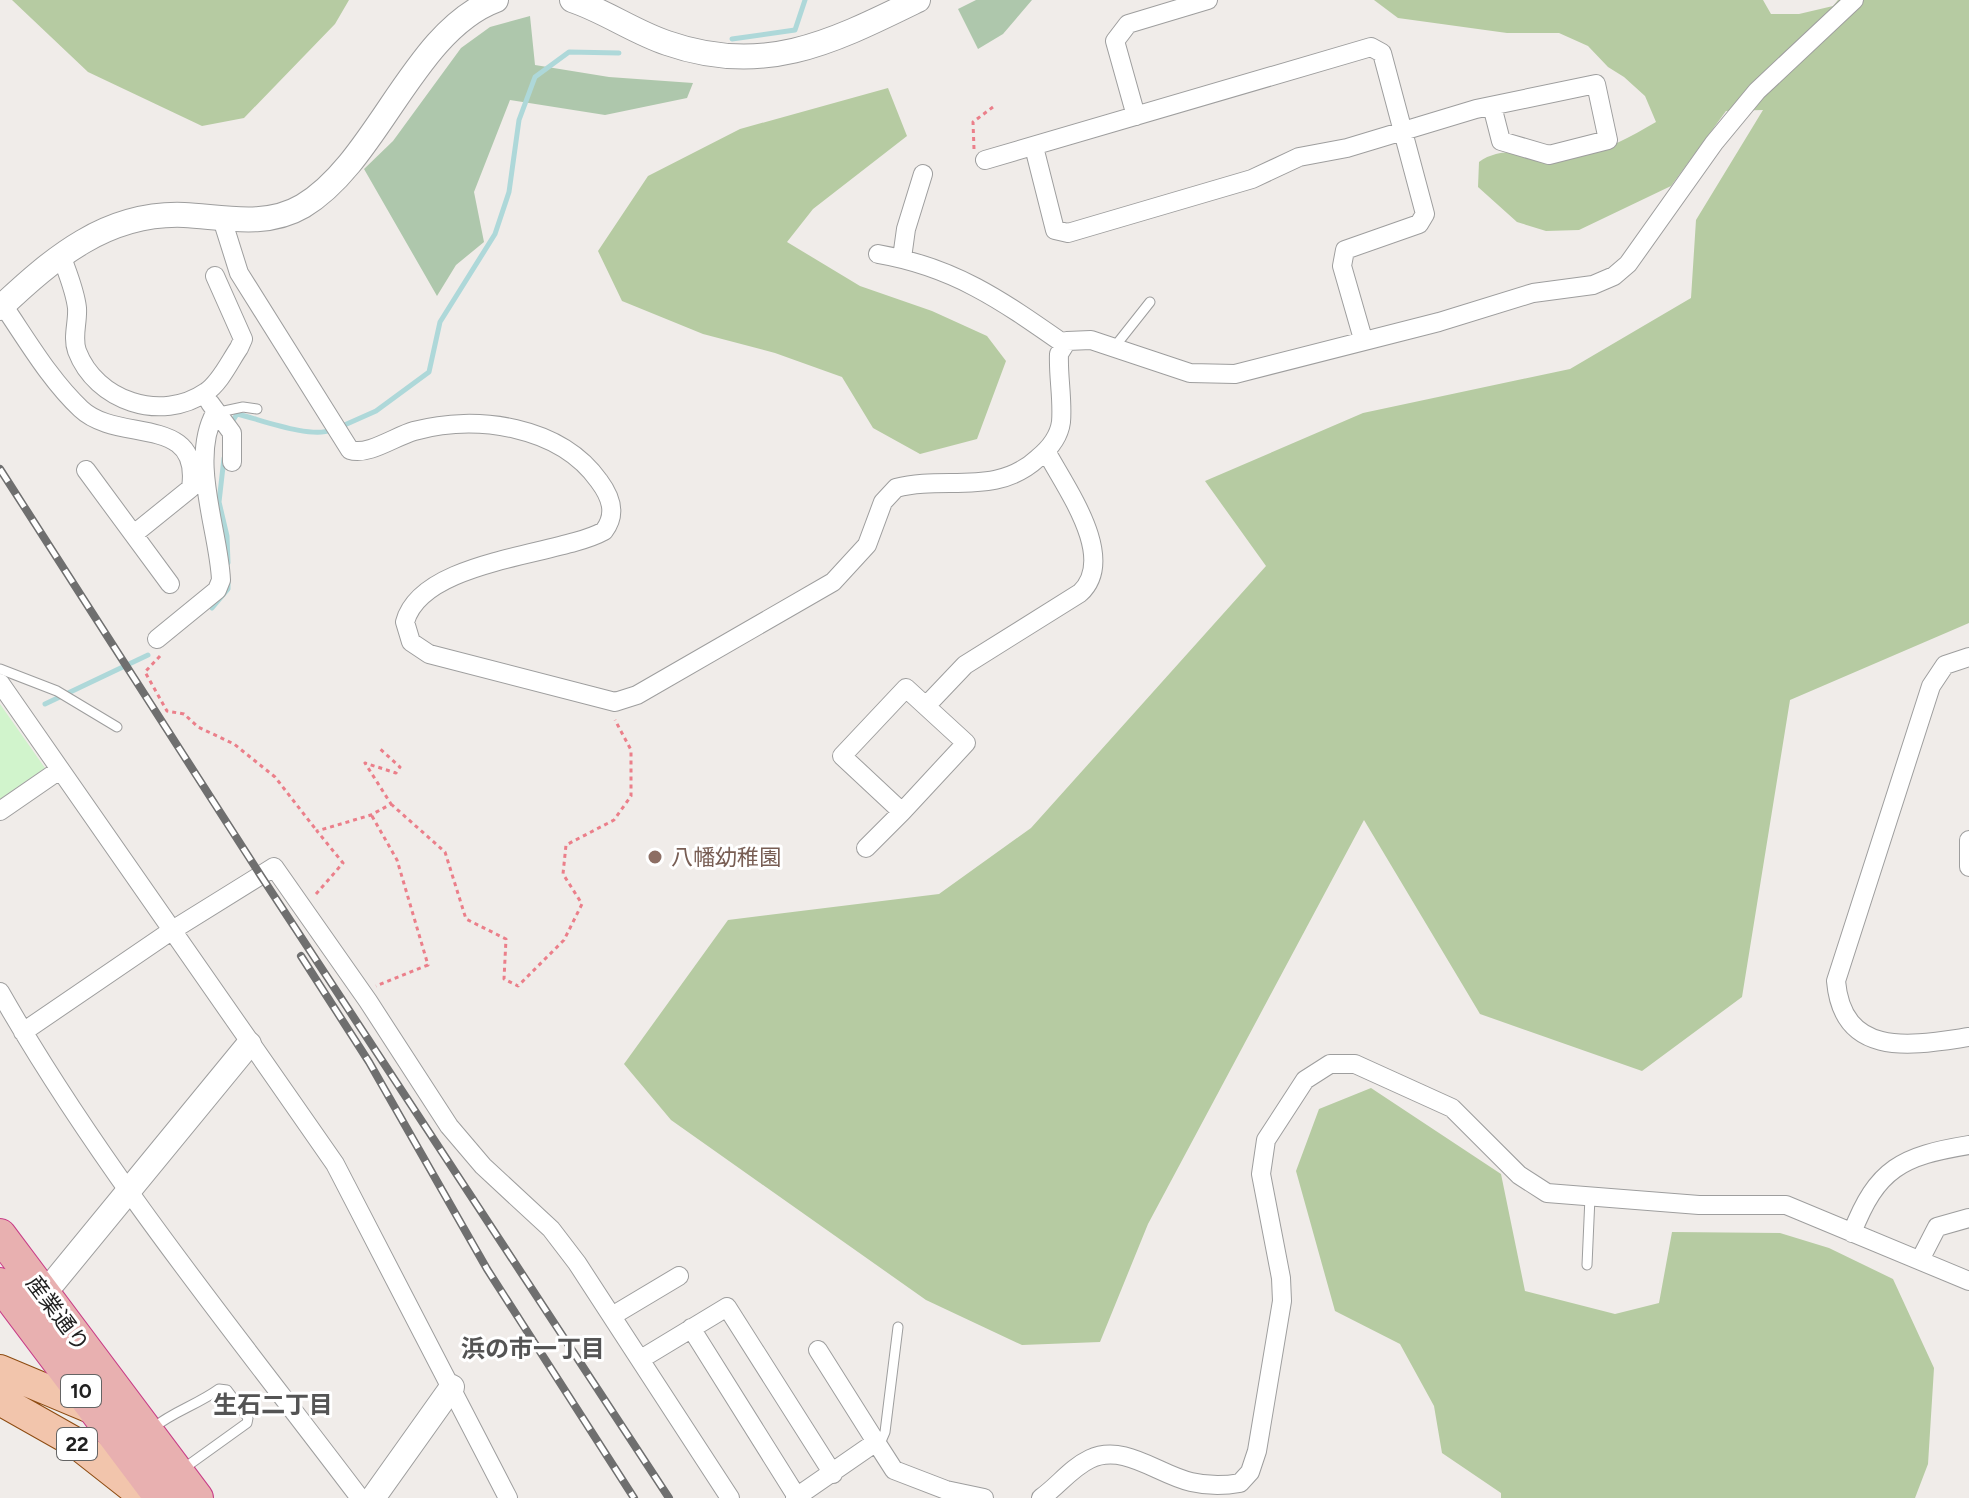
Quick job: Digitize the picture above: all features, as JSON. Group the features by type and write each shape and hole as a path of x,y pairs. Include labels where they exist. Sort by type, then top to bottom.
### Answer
{"highway":[{"name":"産業通り","path":"0,1235 146,1432"},
{"name":"産業通り","path":"0,1284 96,1411 179,1490"},
{"name":"10","path":"146,1432 179,1490"}],"main road":[{"name":"22","path":"0,1370 146,1432"},
{"name":"22","path":"0,1400 76,1443 146,1498"}],"street":[{"path":"134,534 191,488 192,466 184,448 162,435 107,424 83,411 62,388 2,307 61,255 87,237 122,222 164,216 269,218 287,214 313,200 340,174 450,30 476,9 496,0"},
{"path":"572,0 668,44 709,54 752,58 780,56 818,46 918,0"},
{"path":"1136,116 1115,41 1128,24 1208,0"},
{"path":"878,254 937,267 972,283 1064,344 1091,340 1116,345 1169,368 1222,376 1282,364 1533,293 1593,285 1614,276 1628,264 1714,143 1757,91 1854,0"},
{"path":"985,160 1371,47 1382,53 1425,214 1419,224 1345,250 1342,266 1363,339"},
{"path":"1034,147 1055,230 1068,233 1252,179 1299,157 1492,106 1596,84 1608,140 1549,155 1508,146 1501,141 1492,106"},
{"path":"902,258 906,229 923,174"},
{"path":"222,219 239,273 346,445 361,451 417,430 481,427 534,433 559,443 582,459 609,494 612,512 604,531 504,557 454,578 421,599 405,622 411,642 429,654 604,701 637,695 833,582 867,545 883,502 896,488 982,484 1004,479 1024,469 1046,451 1060,425 1058,359 1064,344"},
{"path":"61,255 76,302 77,350 109,391 130,403 156,406 205,393 243,339 215,276"},
{"path":"205,393 223,422 232,462"},
{"path":"157,639 217,590 221,580 206,487 207,448 223,422"},
{"path":"926,706 965,665 1080,593 1089,582 1096,559 1092,539 1046,451"},
{"path":"86,470 170,584"},
{"path":"1969,657 1945,665 1931,686 1836,981 1839,998 1852,1022 1878,1041 1908,1046 1969,1037"},
{"path":"0,683 58,771 335,1164 508,1498"},
{"path":"866,848 902,812 966,743 906,688 842,756 902,812"},
{"path":"0,811 58,771"},
{"path":"1969,840 1969,867"},
{"path":"23,1032 171,931 274,867 362,992 449,1126 483,1166 551,1229 641,1359 730,1498"},
{"path":"0,992 23,1032 129,1191 360,1498"},
{"path":"44,1294 249,1044"},
{"path":"1041,1498 1059,1492 1077,1467 1106,1454 1140,1461 1189,1482 1217,1487 1240,1483 1250,1472 1266,1407 1282,1301 1261,1157 1273,1127 1296,1090 1317,1070 1330,1064 1355,1064 1427,1095 1462,1115 1510,1166 1539,1189 1559,1195 1713,1206 1786,1205 1969,1281"},
{"path":"1852,1233 1866,1198 1882,1178 1923,1155 1969,1145"},
{"path":"1920,1260 1937,1227 1969,1218"},
{"path":"612,1316 679,1276"},
{"path":"641,1359 727,1307 833,1474"},
{"path":"691,1328 796,1498 878,1444"},
{"path":"818,1350 894,1470 946,1490 984,1498"},
{"path":"373,1498 452,1387"}],"lane":[{"path":"1116,345 1150,302"},
{"path":"223,422 235,408 257,409"},
{"path":"0,669 57,691 117,727"},
{"path":"1587,1265 1590,1197"},
{"path":"878,1444 885,1432 898,1327"},
{"path":"146,1432 174,1411 191,1408 219,1389 227,1390 248,1418 247,1423 179,1490"}],"path":[{"path":"985,160 974,148 973,122 993,107"},
{"path":"157,639 162,654 145,672 167,711 184,714 198,727 244,752 275,777 343,863 304,910"},
{"path":"378,747 400,767 396,773 365,763 391,804 445,852 466,919 506,939 504,979 518,986 564,940 582,904 563,874 566,845 614,820 631,796 631,750 604,701"},
{"path":"317,831 371,815 391,804"},
{"path":"362,992 428,965 397,860 371,815"}],"green space":[{"path":"12,0 349,0 335,24 244,118 202,126 88,72"},
{"path":"976,0 1032,0 1003,34 978,49 958,9"},
{"path":"1374,0 1763,0 1771,14 1799,14 1833,6 1838,0 1969,0 1969,623 1790,700 1742,997 1642,1071 1480,1014 1364,820 1148,1224 1100,1342 1022,1345 926,1300 671,1120 624,1064 728,920 939,894 1031,828 1266,566 1205,481 1363,413 1570,369 1691,298 1696,220 1763,110 1726,111 1671,186 1579,230 1546,231 1517,222 1478,187 1479,162 1501,153 1564,156 1608,147 1656,122 1645,96 1608,67 1588,46 1559,33 1507,33 1398,18"},
{"path":"530,16 535,65 609,77 693,83 687,98 605,115 510,100 474,192 484,242 456,265 437,296 364,169 393,141 461,48 490,27"},
{"path":"888,88 907,136 813,209 787,242 860,286 932,311 987,336 1006,361 977,439 920,454 873,428 842,377 775,353 703,334 622,301 598,251 648,176 740,129"},
{"path":"0,704 45,768 0,799"},
{"path":"1371,1088 1501,1174 1525,1291 1615,1314 1659,1303 1672,1232 1780,1233 1829,1248 1893,1279 1934,1368 1928,1464 1915,1498 1501,1498 1501,1493 1442,1453 1434,1406 1400,1344 1335,1311 1296,1171 1319,1109"}],"waterway":[{"path":"732,39 795,30 805,0"},
{"path":"340,427 376,411 429,372 440,322 495,234 509,192 519,120 535,77 569,52 619,53"},
{"path":"230,425 237,414 298,430 331,430"},
{"path":"224,458 219,502 227,536 228,563"},
{"path":"212,608 228,589 228,581"},
{"path":"45,704 148,655"}],"railway":[{"path":"0,469 261,876 669,1498"},
{"path":"301,956 369,1062 487,1269 634,1498"}],"place":[{"name":"八幡幼稚園","path":"655,857"}],"district":[{"name":"浜の市一丁目","path":"533,1349"},
{"name":"生石二丁目","path":"273,1405"}]}
